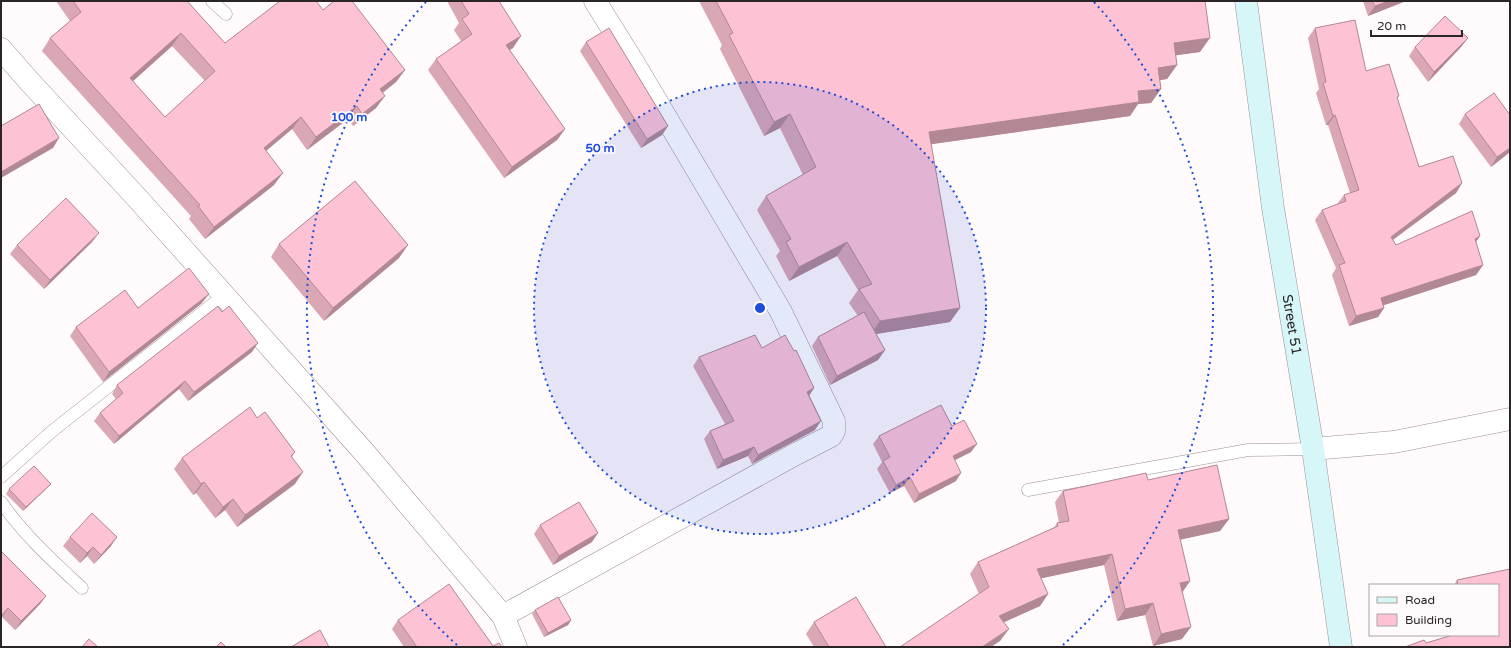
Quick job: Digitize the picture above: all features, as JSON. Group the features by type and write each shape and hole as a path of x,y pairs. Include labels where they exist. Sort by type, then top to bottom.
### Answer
{"main road":[{"name":"Street 51","path":"1246,1 1273,208 1313,449 1341,647"}],"street":[{"path":"503,616 792,456 831,436 834,430 834,421 780,310 635,65 595,1"},
{"path":"1,49 139,200 223,296 364,452 503,616 516,647"},
{"path":"1313,449 1394,442 1510,418"}],"lane":[{"path":"212,1 226,14"},
{"path":"1,478 51,432 223,296"},
{"path":"1028,490 1248,450 1313,449"},
{"path":"1,502 39,549 82,588"}],"building":[{"path":"73,1 187,1 225,43 280,1 316,1 323,10 334,1 352,1 405,70 380,89 385,96 362,114 357,106 316,137 301,117 264,148 283,173 214,227 198,206 200,205 50,38 81,12","holes":["181,33 215,71 165,117 130,78"]},
{"path":"461,1 499,1 521,36 506,45 565,129 512,167 436,59 472,34 462,19 469,14"},
{"path":"716,1 1205,1 1210,38 1174,43 1177,65 1158,68 1161,89 1138,91 1139,102 929,132 960,308 880,321 859,289 872,284 847,242 799,267 786,242 791,239 766,196 816,167 790,114 774,122 729,35 733,33"},
{"path":"1372,1 1389,1 1375,6"},
{"path":"1445,16 1468,38 1434,72 1415,47"},
{"path":"1355,20 1366,71 1389,64 1399,96 1397,97 1419,167 1453,156 1462,183 1391,237 1396,245 1472,211 1480,236 1475,239 1483,265 1381,298 1384,308 1356,316 1339,265 1345,263 1322,210 1346,201 1344,195 1359,190 1323,83 1326,82 1315,28"},
{"path":"609,28 668,126 647,139 586,42"},
{"path":"1494,93 1510,115 1510,148 1497,157 1465,114"},
{"path":"39,104 59,138 1,172 1,126"},
{"path":"355,181 408,245 333,308 279,244"},
{"path":"66,198 99,233 50,280 17,245"},
{"path":"189,268 209,294 109,372 76,327 125,290 138,308"},
{"path":"218,306 222,312 229,306 258,343 194,392 185,381 119,436 100,413 123,393 117,385"},
{"path":"864,312 885,350 837,376 818,337"},
{"path":"755,335 762,348 785,335 794,351 796,350 814,388 807,392 821,421 758,455 754,447 723,460 710,431 734,421 699,357"},
{"path":"941,405 952,426 964,420 977,444 953,456 961,473 919,494 910,477 896,485 883,461 890,457 879,436"},
{"path":"250,407 257,418 265,412 295,452 291,456 303,472 245,515 233,499 223,507 204,482 201,484 182,458"},
{"path":"1217,465 1229,519 1178,530 1190,581 1180,583 1191,627 1161,634 1153,603 1125,609 1112,554 1037,569 1048,594 999,616 1009,629 982,647 900,647 989,587 978,562 1058,526 1057,523 1069,521 1063,491 1146,473 1148,480"},
{"path":"34,466 51,484 26,507 9,489"},
{"path":"579,502 598,533 559,556 540,525"},
{"path":"92,513 117,537 101,555 93,547 87,553 70,537"},
{"path":"1,551 46,596 21,621 8,608 1,616"},
{"path":"1510,569 1510,647 1405,647 1424,640 1426,643 1450,636 1499,636 1499,584 1458,584 1457,580"},
{"path":"449,584 493,646 499,643 502,647 417,647 398,620"},
{"path":"558,597 571,620 548,633 535,610"},
{"path":"856,597 886,647 829,647 814,622"},
{"path":"320,630 329,647 291,647"},
{"path":"89,639 98,647 82,647"},
{"path":"221,642 226,647 216,647"}]}
